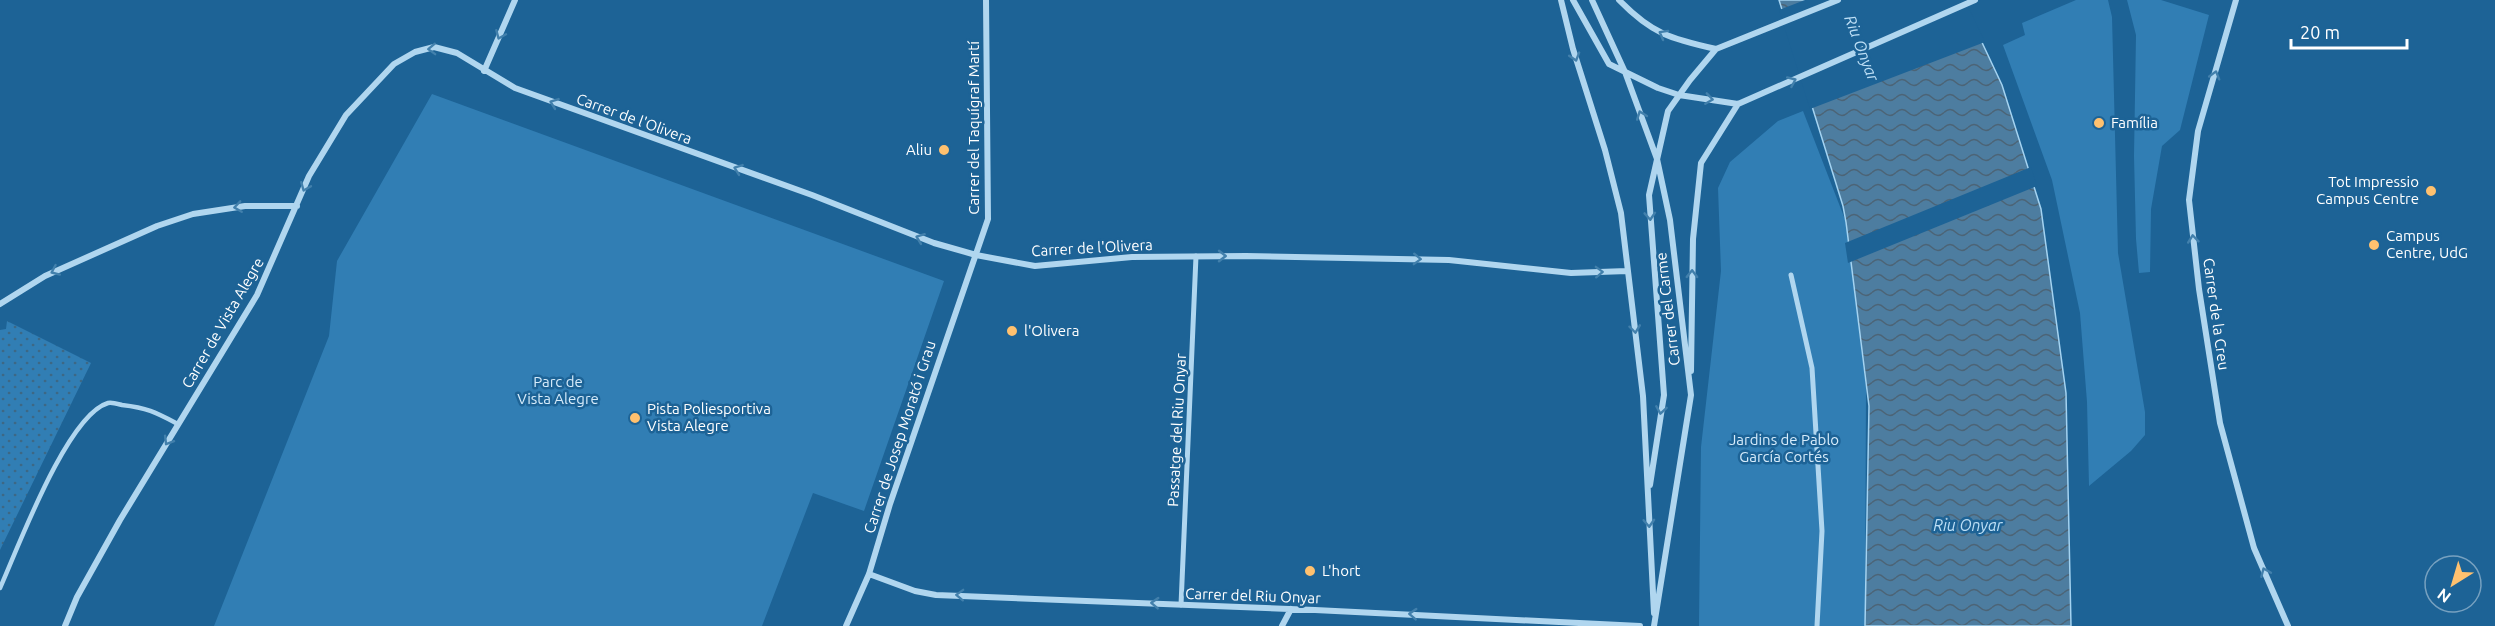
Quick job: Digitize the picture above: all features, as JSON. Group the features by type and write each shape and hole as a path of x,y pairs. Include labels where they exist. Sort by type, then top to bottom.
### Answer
{"street":[{"path":"484,71 515,0"},
{"name":"Carrer del Taquígraf Martí","path":"976,255 988,219 986,0"},
{"name":"Carrer del Carme","path":"1561,0 1621,213 1643,396 1654,626"},
{"path":"1573,0 1610,64 1658,88 1679,95 1738,104 1975,0"},
{"name":"Carrer del Carme","path":"1592,0 1626,72 1657,159 1670,220 1691,395 1654,626"},
{"path":"1619,0 1638,20 1673,39 1716,49"},
{"path":"1648,500 1664,395 1649,195 1668,111 1716,49 1838,0"},
{"name":"Carrer de la Creu","path":"2236,0 2198,131 2189,200 2199,289 2220,423 2254,548 2288,626"},
{"name":"Carrer de Vista Alegre","path":"65,626 92,569 256,295 309,176 346,115 394,64 415,51 434,47 457,53 484,71"},
{"name":"Carrer de l'Olivera","path":"484,71 515,88 812,195 934,243 976,255 1035,266 1132,257 1197,256 1449,260 1570,273 1627,271"},
{"path":"1691,395 1693,239 1701,163 1738,104"},
{"path":"0,304 45,276 157,226 193,214 245,206 297,206"},
{"name":"Carrer de Josep Morató i Grau","path":"846,626 869,573 922,408 976,255"},
{"name":"Passatge del Riu Onyar","path":"1181,605 1197,256"},
{"path":"1791,275 1812,368 1822,531 1817,626"},
{"name":"Carrer del Riu Onyar","path":"869,573 915,591 936,595 1640,626"},
{"path":"1282,626 1291,609"}],"lane":[{"path":"0,588 68,443 88,416 109,403 149,408 178,424"}],"green space":[{"path":"2076,0 2108,0 2112,17 2118,253 2145,412 2145,435 2131,451 2089,486 2087,402 2080,313 2052,180 2003,45 2025,35 2022,23"},
{"path":"2127,0 2161,0 2209,15 2180,130 2162,146 2151,209 2150,272 2139,273 2134,156 2136,35"},
{"name":"Parc de Vista Alegre","path":"432,94 944,281 864,511 813,493 762,626 214,626 329,336 337,261"},
{"name":"Jardins de Pablo García Cortés","path":"1803,111 1846,222 1866,387 1865,626 1699,626 1701,447 1721,271 1718,188 1730,162 1778,121"},
{"path":"7,321 91,363 0,550 0,330 6,329"}],"water":[{"name":"Riu Onyar","path":"1779,0 1962,0 2002,85 2041,209 2066,393 2071,626 1865,626 1869,406 1846,222"}],"pier":[{"path":"1805,0 1965,0 1985,42 1810,109 1779,10"},
{"path":"2031,167 2037,186 1848,263 1845,243"}],"place":[{"name":"Família","path":"2099,123"},
{"name":"Aliu","path":"944,150"},
{"name":"Tot Impressio Campus Centre","path":"2431,191"},
{"name":"Campus Centre, UdG","path":"2374,245"},
{"name":"l'Olivera","path":"1012,331"},
{"name":"Pista Poliesportiva Vista Alegre","path":"635,418"},
{"name":"L'hort","path":"1310,571"}]}
